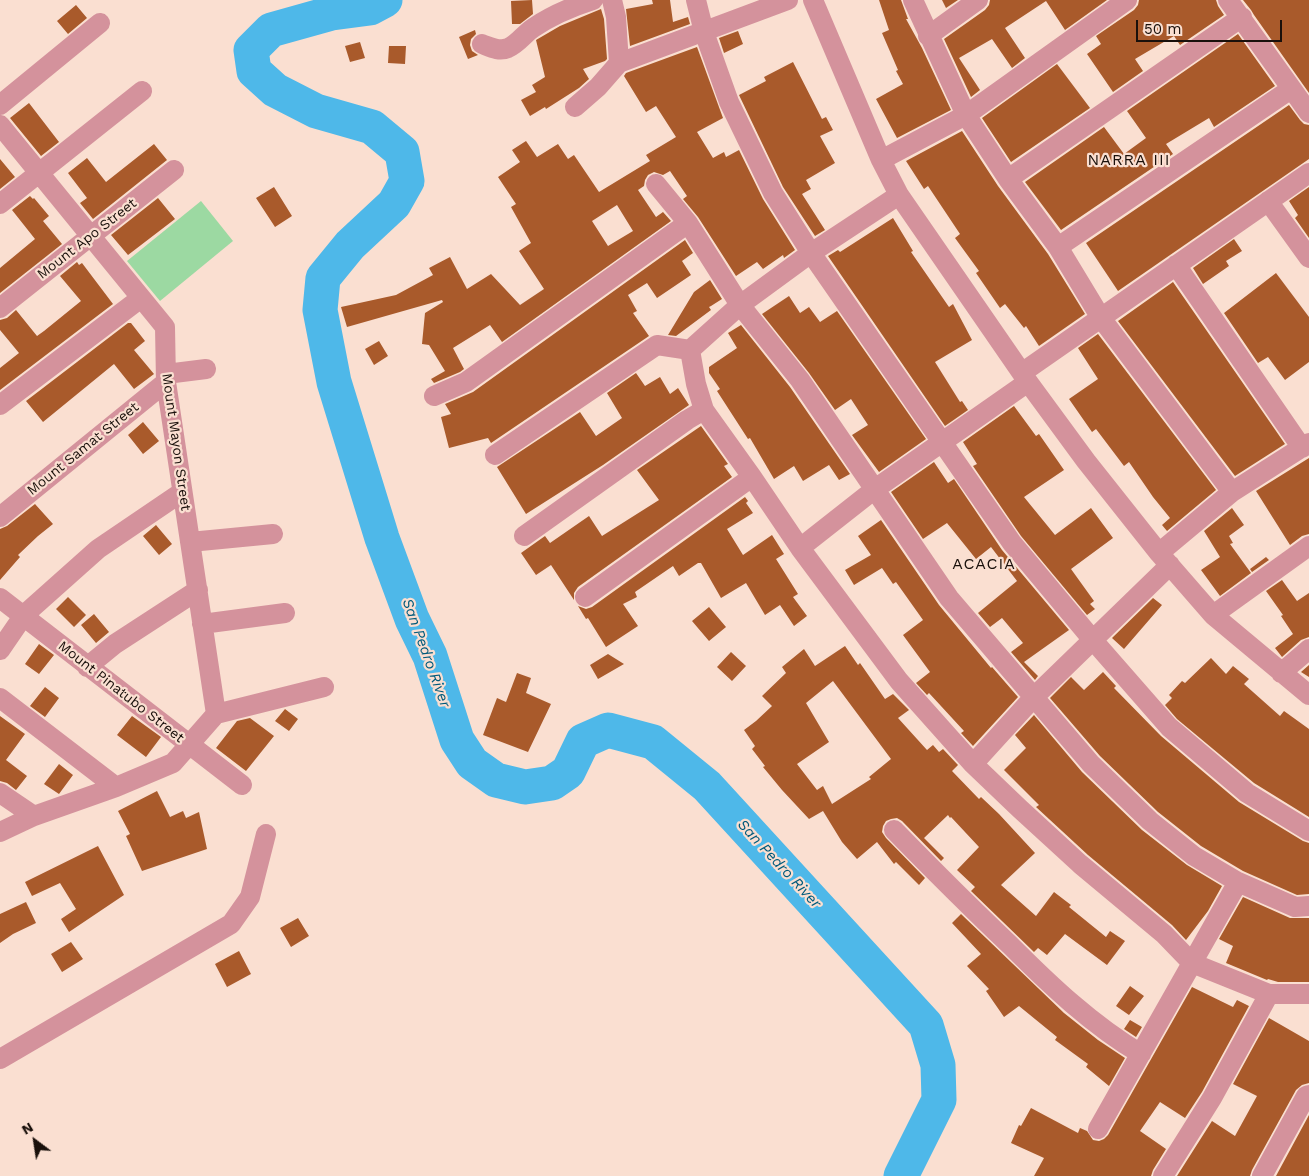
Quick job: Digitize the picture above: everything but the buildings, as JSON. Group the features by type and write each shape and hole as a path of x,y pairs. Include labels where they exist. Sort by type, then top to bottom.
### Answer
{"street":[{"path":"482,44 497,50 507,49 532,29 561,11 593,0"},
{"path":"612,0 616,17 619,63"},
{"path":"696,0 704,32 728,102 773,193 812,254 1012,543 1169,727 1248,793 1309,832"},
{"path":"575,107 598,87 619,63 788,0"},
{"path":"813,0 881,160 899,195 1025,377 1086,462 1164,559 1213,615 1280,673 1309,695"},
{"path":"913,0 966,115 1008,179 1058,247 1101,318 1232,492"},
{"path":"928,36 978,0"},
{"path":"881,160 966,115 1127,0"},
{"path":"1228,0 1309,113"},
{"path":"1008,179 1242,17"},
{"path":"0,105 100,23"},
{"path":"1058,247 1290,89"},
{"path":"0,204 142,91"},
{"name":"Mount Mayon Street","path":"0,125 165,327 166,378 216,714"},
{"name":"Mount Apo Street","path":"0,308 174,170"},
{"path":"800,548 1101,318 1309,172"},
{"path":"656,184 688,223 740,305 800,380 949,598 1091,764 1150,821 1194,856 1238,882 1295,907 1309,906"},
{"path":"690,350 740,305 899,195"},
{"path":"1268,201 1309,258"},
{"path":"434,396 466,382 688,223"},
{"path":"973,764 1034,697 1092,639 1164,559 1232,492 1306,446 1176,265"},
{"path":"0,405 141,298"},
{"path":"495,455 657,345 690,350"},
{"path":"690,350 696,384 704,410 800,548 899,681 973,764 1080,864 1164,934 1192,963 1270,994 1309,994"},
{"path":"166,378 206,369"},
{"name":"Mount Samat Street","path":"0,517 166,378"},
{"path":"524,536 687,420 704,410"},
{"path":"586,597 752,477"},
{"path":"0,650 24,615 98,549 182,492"},
{"path":"190,542 273,534"},
{"path":"1213,615 1309,546"},
{"path":"87,667 116,644 198,590"},
{"name":"Mount Pinatubo Street","path":"0,598 242,785"},
{"path":"202,624 285,613"},
{"path":"1280,673 1309,649"},
{"path":"0,832 34,816 116,787 173,763 216,714 324,687"},
{"path":"0,698 116,787"},
{"path":"0,793 34,816"},
{"path":"894,830 1047,981 1115,1039 1141,1054"},
{"path":"0,1059 231,924 250,897 266,834"},
{"path":"1098,1129 1238,882"},
{"path":"1163,1176 1212,1098 1270,994"},
{"path":"1262,1176 1306,1096 1309,1095"}],"green space":[{"path":"201,201 233,241 160,301 127,261"}],"waterway":[{"name":"San Pedro River","path":"385,0 370,8 332,13 271,30 251,50 254,71 275,90 316,111 372,127 402,152 407,181 394,204 350,245 323,278 320,310 334,382 382,538 412,619 430,656 457,740 472,763 496,780 525,787 552,783 568,772 583,741 608,730 653,742 707,786 926,1025 938,1065 939,1100 901,1176"}],"district":[{"name":"NARRA III","path":"1129,160"},
{"name":"ACACIA","path":"984,564"}]}
